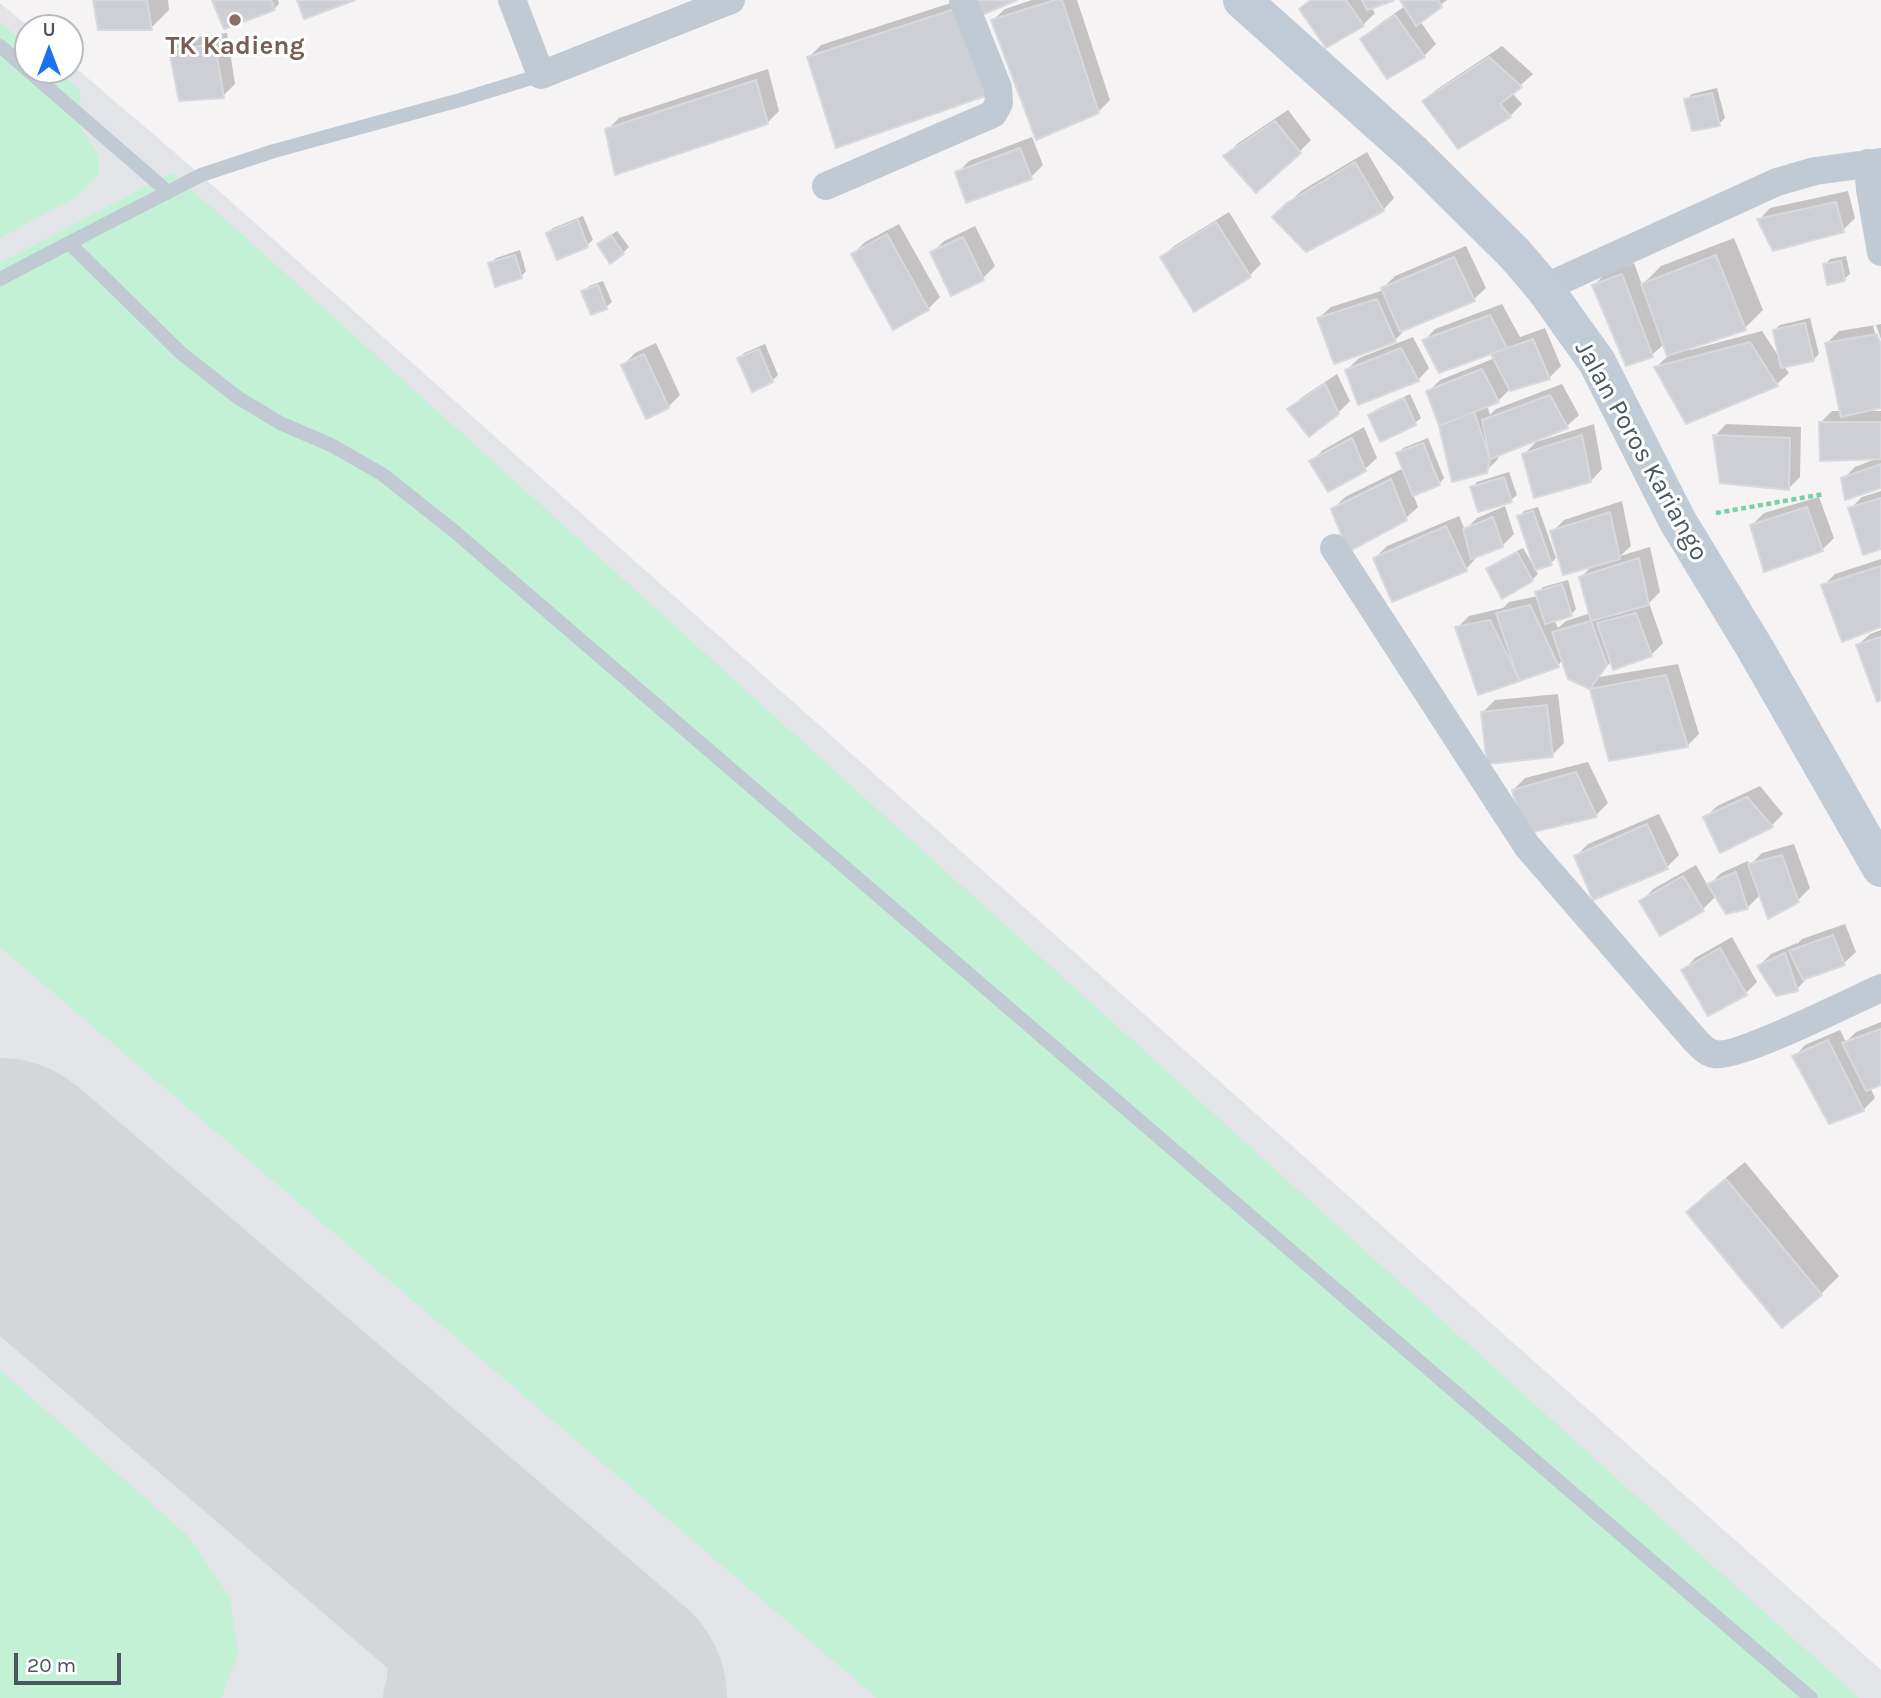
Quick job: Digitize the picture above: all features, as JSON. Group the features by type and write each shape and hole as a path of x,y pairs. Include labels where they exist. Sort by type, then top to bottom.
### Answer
{"main road":[{"name":"Jalan Poros Kariango","path":"1242,0 1413,153 1514,254 1544,289 1597,362 1677,520 1756,650 1881,868"}],"street":[{"path":"512,0 541,75 724,2"},
{"path":"825,186 993,114 999,103 998,88 963,0"},
{"path":"1544,289 1777,182 1815,171 1874,163 1870,189 1881,253"},
{"path":"1334,548 1527,846 1707,1052 1717,1055 1747,1048 1881,988"}],"lane":[{"path":"0,46 168,192"},
{"path":"0,279 201,175 274,151 541,75"},
{"path":"69,243 181,353 237,397 280,423 331,445 382,474 454,531 1811,1698"}],"path":[{"path":"1677,520 1824,494"}],"shaded area":[{"path":"0,3 14,15 14,84 84,84 84,75 201,175 1881,1670 1881,1698 0,1698"}],"green space":[{"path":"0,22 14,34 14,84 73,84 80,90 82,130 99,156 99,174 76,197 0,238"},
{"path":"172,173 1859,1698 877,1698 0,947 0,263"},
{"path":"0,1370 188,1536 230,1598 238,1654 221,1698 0,1698"}],"building":[{"path":"93,0 147,0 152,30 98,30"},
{"name":"TK Kadieng","path":"212,0 271,0 275,10 224,29"},
{"path":"297,0 355,0 304,19"},
{"path":"973,0 1017,0 977,17"},
{"path":"1062,0 1099,113 1036,140 991,20"},
{"path":"1311,0 1346,0 1364,26 1326,48 1299,9"},
{"path":"1362,0 1392,0 1393,1 1367,10"},
{"path":"1400,0 1438,0 1442,7 1416,26"},
{"path":"958,8 988,95 836,148 807,57"},
{"path":"1395,15 1425,57 1387,79 1360,39"},
{"path":"215,44 224,98 179,101 169,50"},
{"path":"1489,57 1522,87 1500,104 1511,117 1458,149 1422,101"},
{"path":"756,80 768,124 615,175 605,129"},
{"path":"1712,93 1720,126 1692,131 1684,99"},
{"path":"1275,121 1301,153 1256,193 1223,156"},
{"path":"1020,148 1032,179 966,203 955,172"},
{"path":"1355,162 1384,211 1306,252 1272,217 1287,203"},
{"path":"1836,202 1844,232 1773,251 1757,219"},
{"path":"578,220 588,247 557,260 546,233"},
{"path":"1216,222 1251,277 1194,312 1160,257"},
{"path":"887,234 929,310 893,330 851,254"},
{"path":"611,235 624,254 610,264 597,244"},
{"path":"963,237 984,280 951,296 930,252"},
{"path":"515,255 522,278 495,287 488,263"},
{"path":"1716,255 1746,330 1667,356 1641,284"},
{"path":"1454,257 1475,301 1400,332 1381,288"},
{"path":"1841,261 1845,281 1827,285 1823,264"},
{"path":"1622,274 1653,357 1626,366 1592,285"},
{"path":"598,285 607,309 591,315 581,291"},
{"path":"1377,299 1396,342 1334,364 1317,318"},
{"path":"1490,315 1507,348 1439,373 1422,340"},
{"path":"1805,323 1814,361 1781,368 1773,330"},
{"path":"1877,334 1881,345 1881,408 1841,417 1825,343"},
{"path":"1533,339 1550,379 1510,391 1491,354"},
{"path":"1750,342 1778,386 1686,424 1654,367"},
{"path":"1401,348 1419,381 1358,405 1345,370"},
{"path":"759,349 773,382 752,392 737,358"},
{"path":"644,354 669,408 646,419 621,365"},
{"path":"1482,369 1499,402 1439,426 1426,391"},
{"path":"1325,384 1339,414 1309,437 1287,409"},
{"path":"1550,395 1568,428 1490,459 1482,420"},
{"path":"1404,398 1416,425 1380,442 1368,415"},
{"path":"1474,412 1490,459 1487,473 1452,482 1439,426"},
{"path":"1819,422 1881,422 1881,459 1820,461"},
{"path":"1582,435 1591,482 1534,498 1522,454"},
{"path":"1713,435 1790,438 1789,490 1720,483"},
{"path":"1352,438 1366,471 1328,492 1309,461"},
{"path":"1423,443 1440,485 1413,496 1396,453"},
{"path":"1881,464 1881,488 1845,500 1841,478"},
{"path":"1504,477 1512,502 1478,512 1470,487"},
{"path":"1391,479 1407,520 1348,552 1331,509"},
{"path":"1881,498 1881,549 1863,555 1848,508"},
{"path":"1807,507 1823,551 1764,572 1750,525"},
{"path":"1533,511 1552,565 1535,570 1517,516"},
{"path":"1610,512 1620,559 1563,575 1550,531"},
{"path":"1493,517 1503,547 1471,559 1463,529"},
{"path":"1446,526 1467,571 1392,602 1373,558"},
{"path":"1517,552 1533,581 1502,599 1486,569"},
{"path":"1639,558 1649,605 1591,621 1579,577"},
{"path":"1881,566 1881,627 1842,642 1821,585"},
{"path":"1562,584 1572,616 1545,624 1535,592"},
{"path":"1530,605 1559,667 1519,681 1496,613"},
{"path":"1636,613 1652,656 1613,670 1597,623"},
{"path":"1490,620 1520,681 1478,695 1455,627"},
{"path":"1591,621 1607,665 1590,689 1568,679 1552,632"},
{"path":"1881,637 1881,700 1877,702 1856,645"},
{"path":"1666,675 1688,747 1609,761 1590,689"},
{"path":"1547,705 1553,757 1487,764 1481,712"},
{"path":"1576,772 1597,817 1524,834 1512,790"},
{"path":"1747,797 1773,827 1720,853 1703,817"},
{"path":"1647,824 1668,869 1593,900 1574,856"},
{"path":"1782,855 1799,902 1768,919 1748,864"},
{"path":"1736,872 1748,909 1726,914 1707,884"},
{"path":"1683,876 1704,911 1660,936 1639,901"},
{"path":"1833,935 1845,965 1803,980 1789,951"},
{"path":"1720,948 1747,995 1708,1016 1681,970"},
{"path":"1785,953 1798,991 1776,996 1757,966"},
{"path":"1881,1029 1881,1085 1866,1091 1842,1043"},
{"path":"1828,1040 1864,1111 1829,1124 1792,1056"},
{"path":"1726,1179 1822,1295 1782,1328 1686,1212"}],"taxiway":[{"path":"431,1698 441,1620 438,1553"}],"runway":[{"path":"0,1178 607,1698"}],"place":[{"name":"TK Kadieng","path":"235,20"}]}
